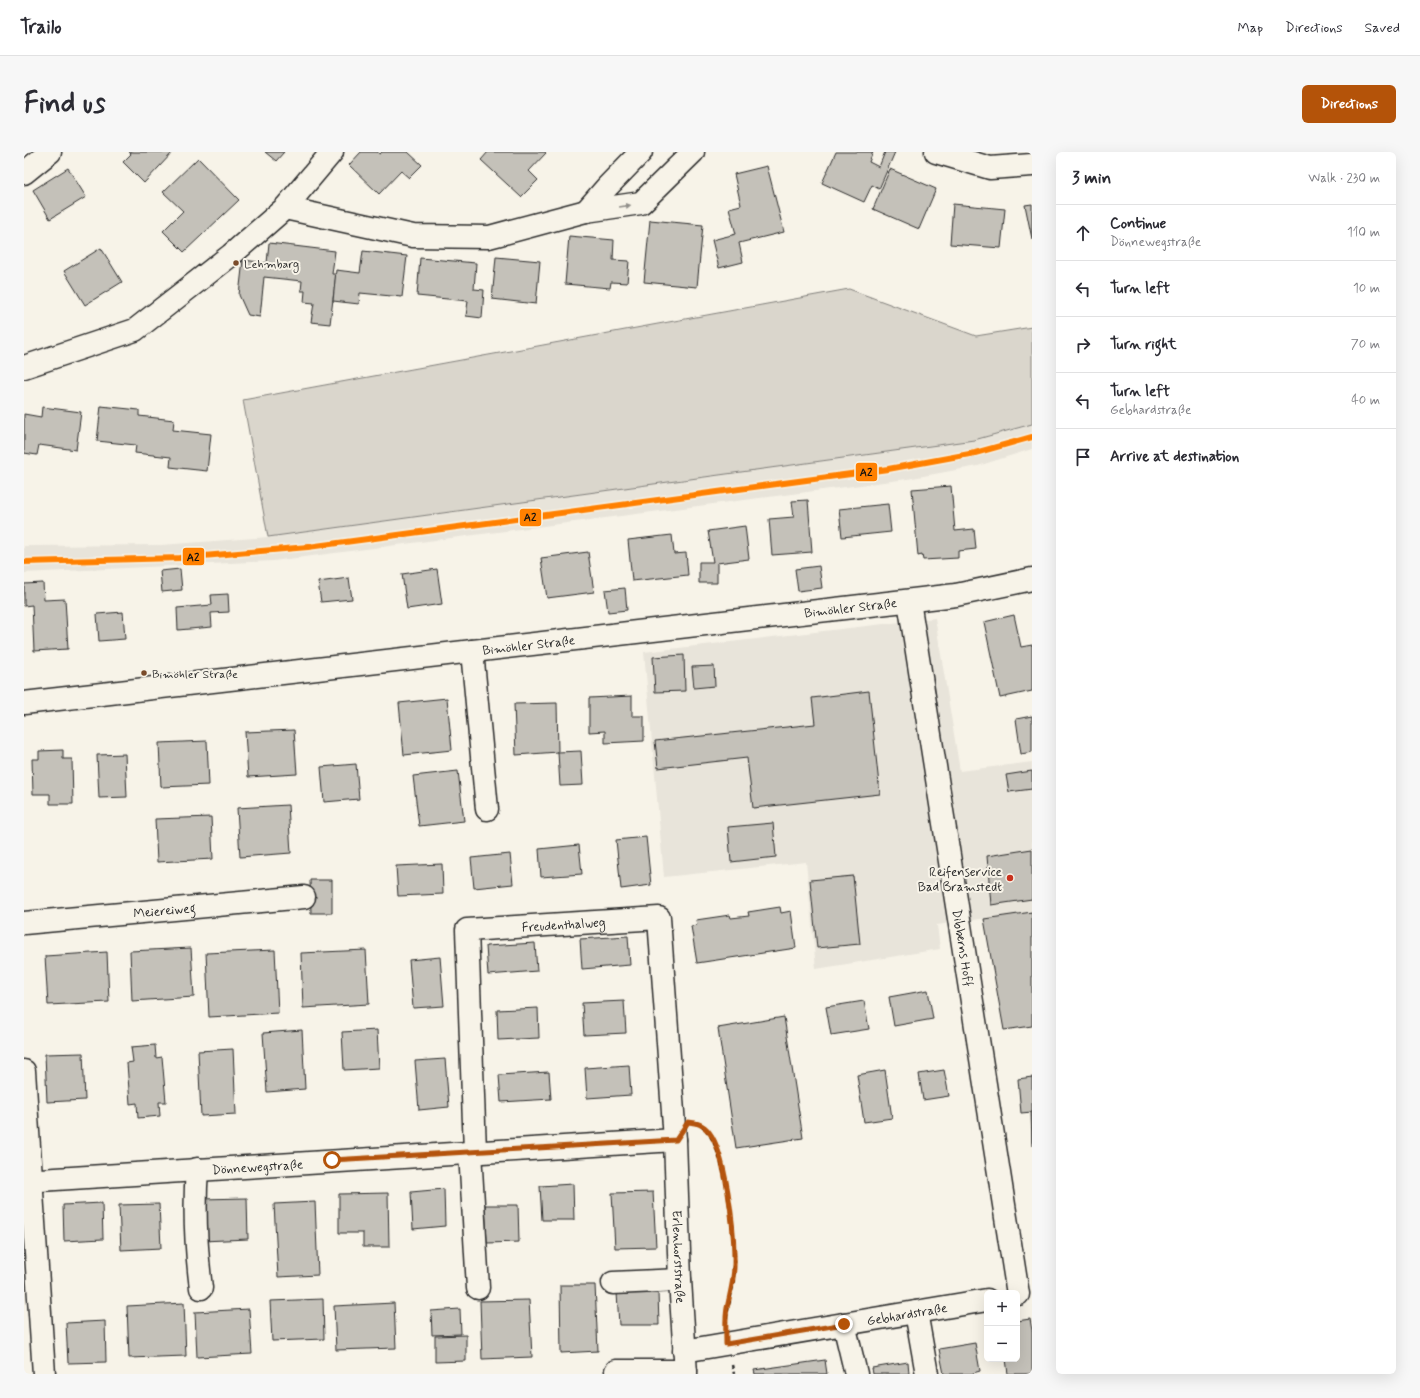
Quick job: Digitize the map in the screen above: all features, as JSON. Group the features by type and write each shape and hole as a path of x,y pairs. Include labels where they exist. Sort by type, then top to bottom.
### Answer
{"street":[{"path":"24,173 50,152"},
{"path":"24,368 135,330 231,255 285,208 332,152"},
{"path":"586,211 607,187 642,152"},
{"path":"285,208 412,236 489,237 586,211 642,203 693,152"},
{"path":"936,152 990,168 1032,165"},
{"name":"Bimöhler Straße","path":"24,703 909,601 956,595 1032,579"},
{"name":"Dibberns Hoff","path":"909,601 1022,1293"},
{"path":"472,652 487,809"},
{"name":"Meiereiweg","path":"24,922 304,897"},
{"name":"Freudenthalweg","path":"472,1151 467,930 659,918 676,1140"},
{"path":"24,1071 28,1180 44,1374"},
{"name":"Dönnewegstraße","path":"28,1180 472,1151 676,1140"},
{"name":"Erlenhorststraße","path":"676,1140 680,1280 685,1366"},
{"path":"472,1151 478,1288"},
{"path":"197,1169 195,1205 198,1266 201,1288"},
{"path":"613,1283 680,1280"},
{"name":"Gebhardstraße","path":"616,1371 685,1366 726,1344 984,1301"},
{"path":"916,1312 927,1374"},
{"path":"844,1324 856,1374"}],"path":[{"path":"676,1140 688,1122 700,1124 710,1132 719,1153 726,1185 734,1257 732,1288 727,1309 726,1344"}],"shaded area":[{"path":"849,289 976,336 1032,327 1032,424 974,440 268,537 243,400"},
{"path":"1032,424 1032,449 978,466 907,479 273,561 24,573 24,546 161,545 268,537 974,440"},
{"path":"935,618 960,771 1032,762 1032,912 937,925 940,949 816,969 806,862 664,877 644,652"}],"building":[{"path":"129,152 173,152 144,183 123,162 131,154"},
{"path":"265,152 284,152 276,161"},
{"path":"361,152 377,152 380,154 382,152 408,152 422,165 409,178 401,171 379,194 349,165"},
{"path":"488,152 546,153 529,171 538,180 521,197 481,160"},
{"path":"836,152 873,152 869,162 879,167 885,152 895,152 879,189 872,185 864,202 822,183"},
{"path":"198,158 239,200 184,252 163,231 183,211 163,192"},
{"path":"767,166 784,232 739,243 743,262 719,268 712,240 736,234 729,208 741,205 734,174"},
{"path":"68,168 86,197 50,219 33,190"},
{"path":"890,169 936,189 919,229 873,209"},
{"path":"953,204 1005,209 1001,248 950,244"},
{"path":"1032,204 1032,239 1025,205"},
{"path":"650,220 703,225 697,287 644,282"},
{"path":"569,236 614,240 613,260 629,261 627,283 611,282 610,288 565,284"},
{"path":"269,243 335,251 332,274 336,274 330,324 311,322 314,303 304,302 305,291 301,291 302,281 264,277 260,317 248,315 239,295 243,260 267,263"},
{"path":"101,248 122,282 85,305 64,271"},
{"path":"363,251 407,256 402,297 360,293 359,304 333,301 336,270 360,273"},
{"path":"496,257 540,261 536,304 492,299"},
{"path":"420,258 476,263 474,289 484,290 482,318 466,316 468,301 417,296"},
{"path":"101,406 139,410 139,416 174,420 173,430 211,434 207,471 170,467 171,457 135,453 136,445 97,441"},
{"path":"42,407 81,412 76,450 39,445 37,455 24,453 24,414 41,417"},
{"path":"951,486 955,531 974,529 976,549 958,551 958,558 923,560 922,555 918,556 912,489"},
{"path":"808,500 812,552 772,555 769,519 794,517 792,501"},
{"path":"888,504 891,532 842,537 839,509"},
{"path":"745,526 749,559 717,563 717,583 699,583 699,562 713,562 708,531"},
{"path":"672,535 674,554 686,553 688,575 632,581 628,540"},
{"path":"588,552 594,592 547,598 541,558"},
{"path":"819,566 822,588 798,591 795,569"},
{"path":"180,569 182,590 162,592 160,571"},
{"path":"437,569 442,604 407,609 402,574"},
{"path":"349,578 352,599 321,602 318,582"},
{"path":"43,583 44,600 65,599 68,649 34,651 32,605 24,606 24,584"},
{"path":"625,588 627,610 608,612 605,590"},
{"path":"228,594 229,612 211,613 212,627 178,630 177,608 212,605 211,595"},
{"path":"123,612 125,639 99,641 97,614"},
{"path":"1014,615 1021,647 1032,645 1032,691 1000,698 984,622"},
{"path":"684,655 685,691 655,692 653,657"},
{"path":"714,666 715,686 694,688 692,667"},
{"path":"869,691 880,794 753,808 747,758 658,768 655,741 815,724 812,698"},
{"path":"632,696 632,716 644,716 644,741 605,743 605,731 589,732 589,698"},
{"path":"447,698 452,750 404,755 399,703"},
{"path":"557,703 558,752 516,755 514,704"},
{"path":"1032,716 1032,752 1021,754 1016,719"},
{"path":"294,730 297,774 248,777 245,732"},
{"path":"207,741 209,785 161,787 159,743"},
{"path":"63,750 63,759 72,759 73,804 50,804 50,794 33,794 32,759 39,759 39,751"},
{"path":"581,751 583,785 560,786 558,752"},
{"path":"125,754 127,797 99,798 97,755"},
{"path":"356,764 359,799 324,802 321,767"},
{"path":"458,771 464,821 419,826 413,776"},
{"path":"1032,771 1032,789 1009,792 1006,775"},
{"path":"288,805 291,853 240,857 237,808"},
{"path":"211,817 213,859 157,862 155,819"},
{"path":"773,823 776,857 731,862 728,827"},
{"path":"646,837 651,885 621,889 616,840"},
{"path":"579,845 582,874 541,877 539,849"},
{"name":"Reifenservice Bad Bramstedt","path":"1032,849 1032,899 991,905 987,856"},
{"path":"510,854 513,884 474,888 471,858"},
{"path":"442,864 443,894 398,896 396,866"},
{"path":"853,876 860,944 817,948 810,880"},
{"path":"310,880 332,880 332,913 311,913"},
{"path":"780,907 781,913 791,911 796,948 697,963 691,926 697,925 696,920 730,915 731,918 749,916 748,912"},
{"path":"1032,912 1032,1026 1004,1030 984,919"},
{"path":"628,936 630,965 582,969 580,939"},
{"path":"535,943 537,971 488,975 486,946"},
{"path":"191,948 194,997 132,1001 130,951"},
{"path":"275,950 278,1013 209,1017 206,953"},
{"path":"366,950 369,1004 303,1008 301,953"},
{"path":"107,952 109,1002 48,1005 45,956"},
{"path":"440,957 444,1006 413,1008 409,960"},
{"path":"928,990 933,1019 894,1026 889,997"},
{"path":"624,1001 626,1033 584,1035 582,1003"},
{"path":"864,1001 869,1029 831,1035 826,1007"},
{"path":"538,1008 539,1038 498,1040 497,1010"},
{"path":"784,1017 803,1138 736,1148 718,1028"},
{"path":"302,1030 305,1089 267,1092 263,1033"},
{"path":"377,1030 379,1068 344,1070 342,1032"},
{"path":"155,1045 156,1058 162,1057 166,1102 159,1102 160,1116 138,1118 137,1103 130,1104 127,1063 133,1062 131,1047"},
{"path":"233,1049 236,1114 201,1116 198,1051"},
{"path":"83,1053 85,1100 47,1102 45,1054"},
{"path":"445,1059 449,1107 419,1110 415,1061"},
{"path":"629,1065 631,1095 587,1098 585,1068"},
{"path":"885,1070 892,1118 864,1122 857,1075"},
{"path":"944,1070 949,1096 923,1100 919,1074"},
{"path":"549,1072 551,1099 501,1102 499,1075"},
{"path":"1032,1077 1032,1112 1021,1113 1018,1079"},
{"path":"1031,1112 1032,1112 1032,1146"},
{"path":"573,1184 574,1220 542,1220 540,1186"},
{"path":"444,1189 445,1226 413,1229 411,1192"},
{"path":"653,1192 656,1247 615,1248 612,1193"},
{"path":"388,1193 389,1247 363,1247 363,1233 339,1233 339,1194"},
{"path":"247,1198 248,1239 202,1241 201,1199"},
{"path":"315,1202 318,1275 278,1277 274,1204"},
{"path":"102,1203 103,1239 64,1241 63,1205"},
{"path":"159,1204 161,1248 121,1250 119,1205"},
{"path":"485,1205 518,1205 519,1242 487,1243"},
{"path":"560,1285 595,1285 598,1351 561,1353"},
{"path":"617,1293 658,1293 659,1325 619,1325"},
{"path":"323,1299 324,1339 272,1341 270,1301"},
{"path":"529,1300 532,1357 482,1359 480,1301"},
{"path":"184,1303 186,1356 129,1358 127,1306"},
{"path":"394,1303 396,1348 336,1350 334,1306"},
{"path":"249,1309 252,1354 197,1357 195,1312"},
{"path":"460,1309 461,1334 432,1335 431,1311"},
{"path":"1030,1319 1032,1331 1032,1374 1008,1374 1006,1362 1020,1362 1020,1321"},
{"path":"105,1321 106,1362 68,1363 66,1323"},
{"path":"466,1335 466,1361 435,1362 435,1336"},
{"path":"975,1343 980,1371 973,1374 944,1374 939,1349"},
{"path":"825,1360 827,1374 755,1374 754,1370"},
{"path":"908,1362 909,1374 873,1374 872,1368"}],"transit line":[{"name":"A2","path":"24,562 180,558 308,547 888,469 975,453 1032,437"}],"place":[{"name":"Lehmbarg","path":"236,263"},
{"name":"Bimöhler Straße","path":"144,673"},
{"name":"Reifenservice Bad Bramstedt","path":"1010,878"}],"route":[{"path":"332,1160 676,1140 688,1122 700,1124 710,1132 719,1153 726,1185 731,1225 734,1257 732,1288 727,1309 726,1344 844,1324"}]}
